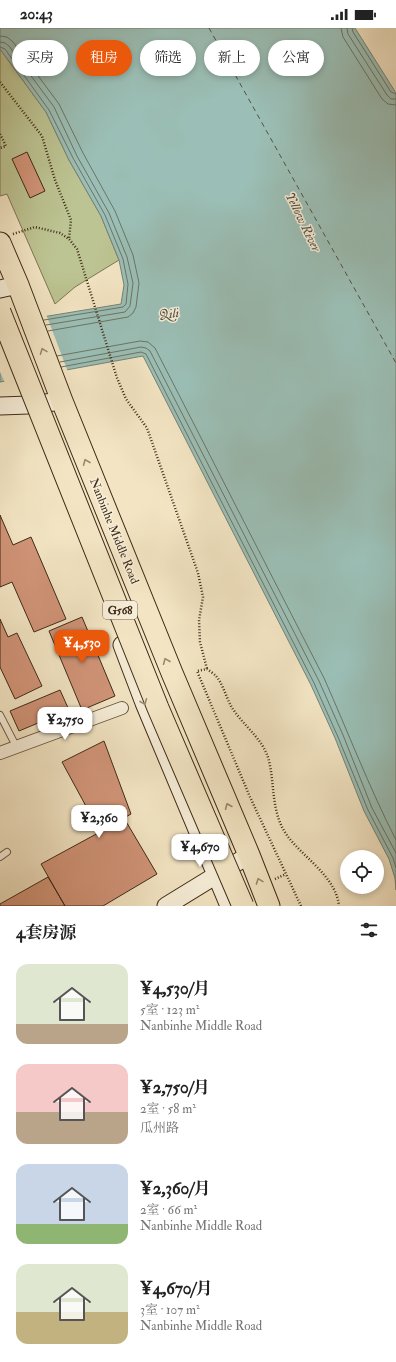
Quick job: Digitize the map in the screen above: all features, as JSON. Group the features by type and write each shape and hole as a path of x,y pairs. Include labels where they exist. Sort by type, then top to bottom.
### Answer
{"highway":[{"name":"Nanbinhe Middle Road","path":"3,239 9,287 28,311 59,394 172,673 269,906"},
{"name":"Nanbinhe Middle Road","path":"0,312 156,700 242,906"}],"street":[{"path":"0,335 23,388 144,703 215,876 229,906"},
{"path":"0,406 29,405 59,394"},
{"path":"0,752 122,708"},
{"path":"166,906 249,855"}],"lane":[{"path":"0,715 16,746"},
{"path":"0,857 7,852"}],"path":[{"path":"0,82 42,136 55,180 71,220 69,239"},
{"path":"0,134 6,146 0,148"},
{"path":"3,239 35,228 60,233 69,239 78,249 117,378 126,399 147,428 198,573 203,597 199,620 200,642 207,669 217,677 231,705 261,744 269,759 274,805 281,825 287,835 335,890 339,906"},
{"path":"207,669 197,671 250,797 301,906"}],"green space":[{"path":"0,49 12,65 12,76 20,76 46,112 69,160 101,216 119,260 75,287 55,304 7,194 0,196"}],"water":[{"path":"0,28 355,28 396,93 396,890 395,878 389,859 364,811 335,738 311,685 143,356 0,382 0,324 121,304 124,285 119,260 101,216 69,160 46,112 20,76 68,76 68,40 12,40 12,65 0,49"}],"pier":[{"path":"46,314 68,372 5,383 0,372 0,322"}],"building":[{"path":"27,152 45,191 30,198 12,159"},
{"path":"0,515 13,545 31,537 66,619 34,632 12,582 0,587"},
{"path":"82,617 115,696 82,710 49,631"},
{"path":"0,619 8,637 17,633 42,686 15,699 0,667"},
{"path":"60,690 69,710 19,731 10,711"},
{"path":"104,741 131,814 124,818 157,874 103,906 65,906 41,864 100,832 62,762"},
{"path":"48,877 65,906 0,906 0,904"}],"ferry route":[{"path":"209,28 396,363"}],"water label":[{"name":"Yellow River","path":"303,222"},
{"name":"Qili","path":"169,314"}]}
